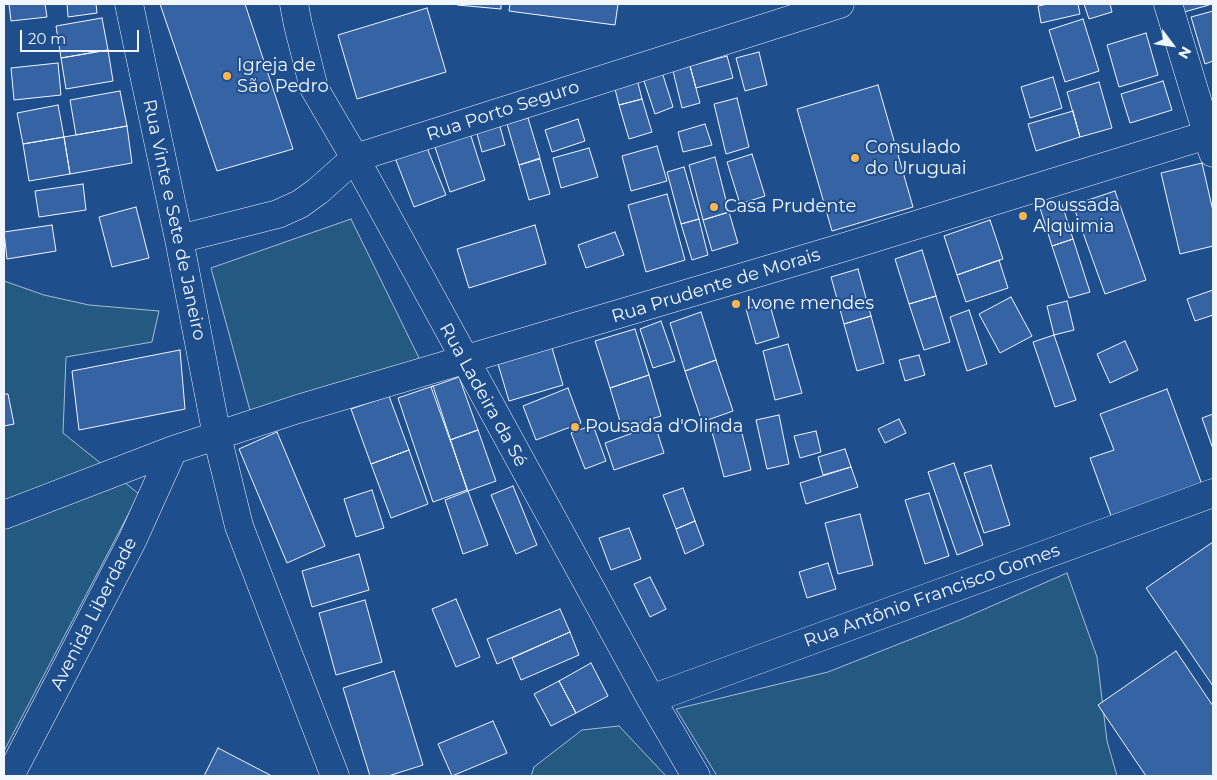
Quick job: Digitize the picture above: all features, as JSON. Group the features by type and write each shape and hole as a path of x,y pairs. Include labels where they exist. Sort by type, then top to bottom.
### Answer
{"street":[{"name":"Rua Vinte e Sete de Janeiro","path":"129,4 179,239 217,436 239,526 335,776"},
{"name":"Rua Ladeira da Sé","path":"294,4 314,88 355,158 464,361 696,776"},
{"name":"Rua Porto Seguro","path":"179,239 278,214 300,204 355,158 840,4"},
{"path":"1168,4 1211,140"},
{"name":"Rua Prudente de Morais","path":"4,515 173,450 298,409 1211,140"},
{"name":"Avenida Liberdade","path":"10,776 132,541 173,450"},
{"name":"Rua Antônio Francisco Gomes","path":"651,698 1213,493"}],"shaded area":[{"path":"351,219 421,362 251,414 211,268"},
{"path":"4,281 44,295 89,305 159,311 152,342 66,357 63,433 139,494 4,751"},
{"path":"1067,573 1097,657 1107,741 1117,776 717,776 676,709 828,672 962,619"},
{"path":"619,726 666,776 531,776 534,767 582,730"}],"building":[{"path":"9,4 45,4 47,17 11,21"},
{"path":"67,4 96,4 97,13 68,17"},
{"name":"Igreja de São Pedro","path":"160,4 245,4 293,149 217,171"},
{"path":"501,4 501,9 457,5"},
{"path":"510,4 618,4 615,25 509,11"},
{"path":"1078,4 1080,14 1041,23 1038,6"},
{"path":"1084,4 1110,4 1112,12 1089,19"},
{"path":"1182,4 1208,4 1209,5 1184,12"},
{"path":"427,8 446,72 357,99 338,35"},
{"path":"1213,11 1213,61 1205,64 1191,17"},
{"path":"102,18 108,50 61,58 56,26"},
{"path":"1083,19 1099,71 1065,82 1049,30"},
{"path":"1146,33 1158,75 1119,87 1107,45"},
{"path":"108,50 113,81 66,89 61,58"},
{"path":"759,52 767,85 745,91 736,58"},
{"path":"727,56 733,78 696,88 690,66"},
{"path":"58,63 61,95 14,100 11,68"},
{"path":"690,66 700,103 682,108 673,71"},
{"path":"662,72 673,107 655,114 643,78"},
{"path":"1053,77 1062,108 1030,118 1021,87"},
{"path":"637,79 642,99 619,105 614,85"},
{"path":"1163,81 1172,110 1130,123 1121,94"},
{"path":"1099,82 1112,128 1080,137 1067,92"},
{"name":"Consulado do Uruguai","path":"878,85 913,207 832,231 797,109"},
{"path":"120,91 127,126 76,135 70,100"},
{"path":"737,98 749,147 726,154 714,104"},
{"path":"642,99 652,132 629,139 619,105"},
{"path":"58,105 64,137 23,144 17,113"},
{"path":"1073,111 1080,137 1036,151 1028,124"},
{"path":"528,118 540,158 519,165 507,124"},
{"path":"578,119 585,141 552,152 545,130"},
{"path":"499,123 505,145 482,152 476,130"},
{"path":"705,124 712,145 683,152 678,132"},
{"path":"127,126 132,163 70,174 64,137"},
{"path":"470,133 485,180 450,192 434,144"},
{"path":"64,137 70,174 29,181 23,144"},
{"path":"425,143 446,195 414,207 394,155"},
{"path":"657,146 667,181 631,191 622,156"},
{"path":"589,148 598,177 561,188 553,158"},
{"path":"752,154 765,196 740,204 727,162"},
{"path":"715,157 729,212 703,220 689,165"},
{"path":"540,159 550,194 529,200 519,165"},
{"path":"1202,163 1213,211 1213,246 1180,254 1161,173"},
{"path":"684,167 699,219 681,224 667,172"},
{"path":"83,184 86,210 39,217 35,191"},
{"path":"1115,191 1146,280 1105,294 1073,205"},
{"path":"667,194 685,260 646,272 628,205"},
{"path":"1061,201 1073,239 1052,246 1040,208"},
{"path":"136,207 149,258 112,267 99,217"},
{"path":"729,212 738,243 712,251 703,220"},
{"path":"699,219 708,255 692,260 681,224"},
{"path":"990,220 1003,259 957,275 944,236"},
{"path":"52,225 56,251 7,259 4,232"},
{"path":"535,225 546,264 469,288 457,249"},
{"path":"615,232 624,255 586,268 578,245"},
{"path":"1073,239 1090,292 1069,298 1052,246"},
{"path":"922,250 936,296 909,304 895,259"},
{"path":"999,260 1008,288 966,302 957,275"},
{"path":"858,269 871,316 844,324 831,277"},
{"path":"1213,290 1213,315 1195,321 1187,299"},
{"path":"936,296 950,342 924,350 909,304"},
{"path":"1011,297 1032,336 1000,353 979,314"},
{"path":"1067,301 1074,330 1054,335 1047,306"},
{"path":"769,302 779,337 756,344 746,309"},
{"path":"969,310 987,364 967,371 950,317"},
{"path":"701,312 716,360 685,371 670,323"},
{"path":"871,316 884,363 857,371 844,324"},
{"path":"661,321 675,361 653,368 640,329"},
{"path":"635,329 649,375 610,388 595,341"},
{"path":"1054,335 1076,400 1055,407 1033,342"},
{"path":"1125,341 1138,370 1110,383 1097,354"},
{"path":"788,344 802,393 775,400 763,351"},
{"path":"552,348 563,385 509,401 498,364"},
{"path":"180,350 185,409 79,430 72,371"},
{"path":"919,355 925,375 905,381 899,360"},
{"path":"716,360 733,411 702,422 685,371"},
{"path":"649,375 661,416 622,428 610,388"},
{"path":"459,377 478,430 450,440 431,387"},
{"path":"433,386 467,490 433,502 398,398"},
{"path":"568,388 581,423 536,440 523,406"},
{"path":"1167,389 1204,490 1114,524 1090,458 1114,450 1100,414"},
{"path":"4,394 8,394 14,424 4,426"},
{"path":"389,396 409,450 371,464 351,409"},
{"path":"1213,414 1213,449 1202,418"},
{"path":"779,415 789,464 767,469 756,420"},
{"path":"899,419 906,433 885,443 878,429"},
{"path":"739,421 751,470 724,477 711,428"},
{"path":"593,425 606,461 585,469 571,433"},
{"path":"655,425 664,453 614,470 605,443"},
{"path":"478,430 496,481 468,491 450,440"},
{"path":"816,431 821,452 800,458 794,436"},
{"path":"277,432 325,546 287,563 239,449"},
{"path":"845,449 851,467 823,475 818,457"},
{"path":"409,450 428,504 391,518 371,464"},
{"path":"954,463 983,545 957,555 928,472"},
{"path":"991,465 1010,525 984,533 964,473"},
{"path":"851,467 858,487 806,504 800,483"},
{"path":"513,486 537,545 516,554 491,495"},
{"path":"683,488 695,521 676,529 663,495"},
{"path":"372,490 384,528 356,537 344,499"},
{"path":"468,491 488,545 463,554 445,500"},
{"path":"929,493 949,556 925,564 905,500"},
{"path":"860,514 873,565 838,574 825,523"},
{"path":"695,521 704,545 685,554 676,529"},
{"path":"629,528 641,559 611,570 599,538"},
{"path":"1213,542 1213,686 1146,588"},
{"path":"359,554 369,590 312,607 302,571"},
{"path":"828,563 836,589 807,598 799,572"},
{"path":"650,577 666,609 650,617 634,584"},
{"path":"456,599 480,657 456,667 432,609"},
{"path":"365,600 382,662 336,675 319,613"},
{"path":"560,609 570,632 497,664 487,639"},
{"path":"570,632 579,655 521,680 512,658"},
{"path":"1176,651 1213,706 1213,776 1146,776 1098,705"},
{"path":"591,663 608,696 576,713 559,681"},
{"path":"394,671 423,765 388,776 370,776 343,688"},
{"path":"559,681 576,713 551,726 534,694"},
{"path":"493,721 507,753 452,776 438,744"},
{"path":"218,748 272,776 204,776"}],"place":[{"name":"Igreja de São Pedro","path":"227,76"},
{"name":"Consulado do Uruguai","path":"855,158"},
{"name":"Casa Prudente","path":"714,207"},
{"name":"Poussada Alquimia","path":"1023,216"},
{"name":"Ivone mendes","path":"736,304"},
{"name":"Pousada d'Olinda","path":"575,427"}]}
